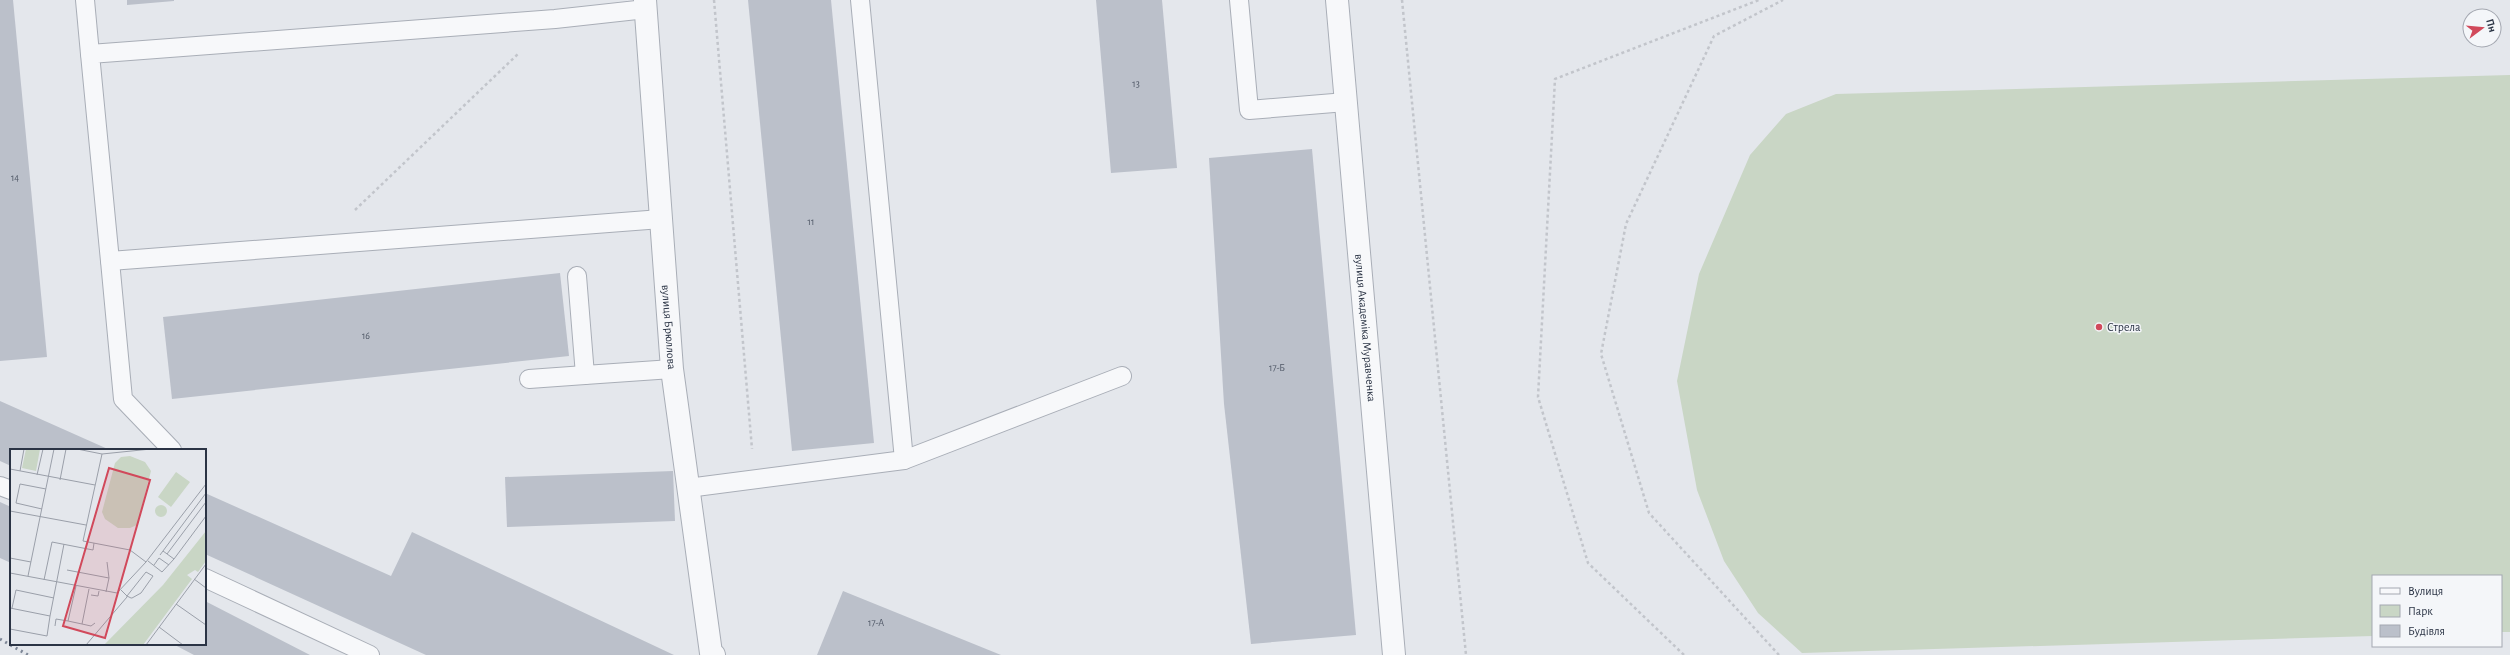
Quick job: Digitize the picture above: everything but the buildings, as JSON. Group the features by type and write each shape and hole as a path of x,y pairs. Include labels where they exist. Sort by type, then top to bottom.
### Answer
{"street":[{"name":"вулиця Академіка Муравченка","path":"1337,0 1394,655"},
{"name":"вулиця Брюллова","path":"646,4 672,369 712,654"}],"lane":[{"path":"85,0 124,399 171,449"},
{"path":"860,0 904,460"},
{"path":"1240,0 1249,110 1346,102"},
{"path":"90,54 555,19 646,4"},
{"path":"110,261 661,219"},
{"path":"577,276 585,375"},
{"path":"530,379 672,369"},
{"path":"688,488 904,460 1122,376"},
{"path":"0,486 10,490"},
{"path":"206,578 370,655"}],"path":[{"path":"714,0 754,479"},
{"path":"1402,0 1466,655"},
{"path":"1684,655 1588,563 1538,397 1555,79 1759,0"},
{"path":"1779,655 1648,513 1601,354 1626,224 1714,36 1783,0"},
{"path":"320,244 555,19"}],"green space":[{"name":"Стрела","path":"2510,75 2510,632 2502,632 2502,575 2372,575 2372,636 1802,653 1758,613 1724,561 1697,490 1677,381 1699,274 1750,155 1786,114 1836,94"}],"railway":[{"path":"0,639 10,645"},
{"path":"10,645 28,655"}],"place":[{"name":"Стрела","path":"2099,327"}]}
